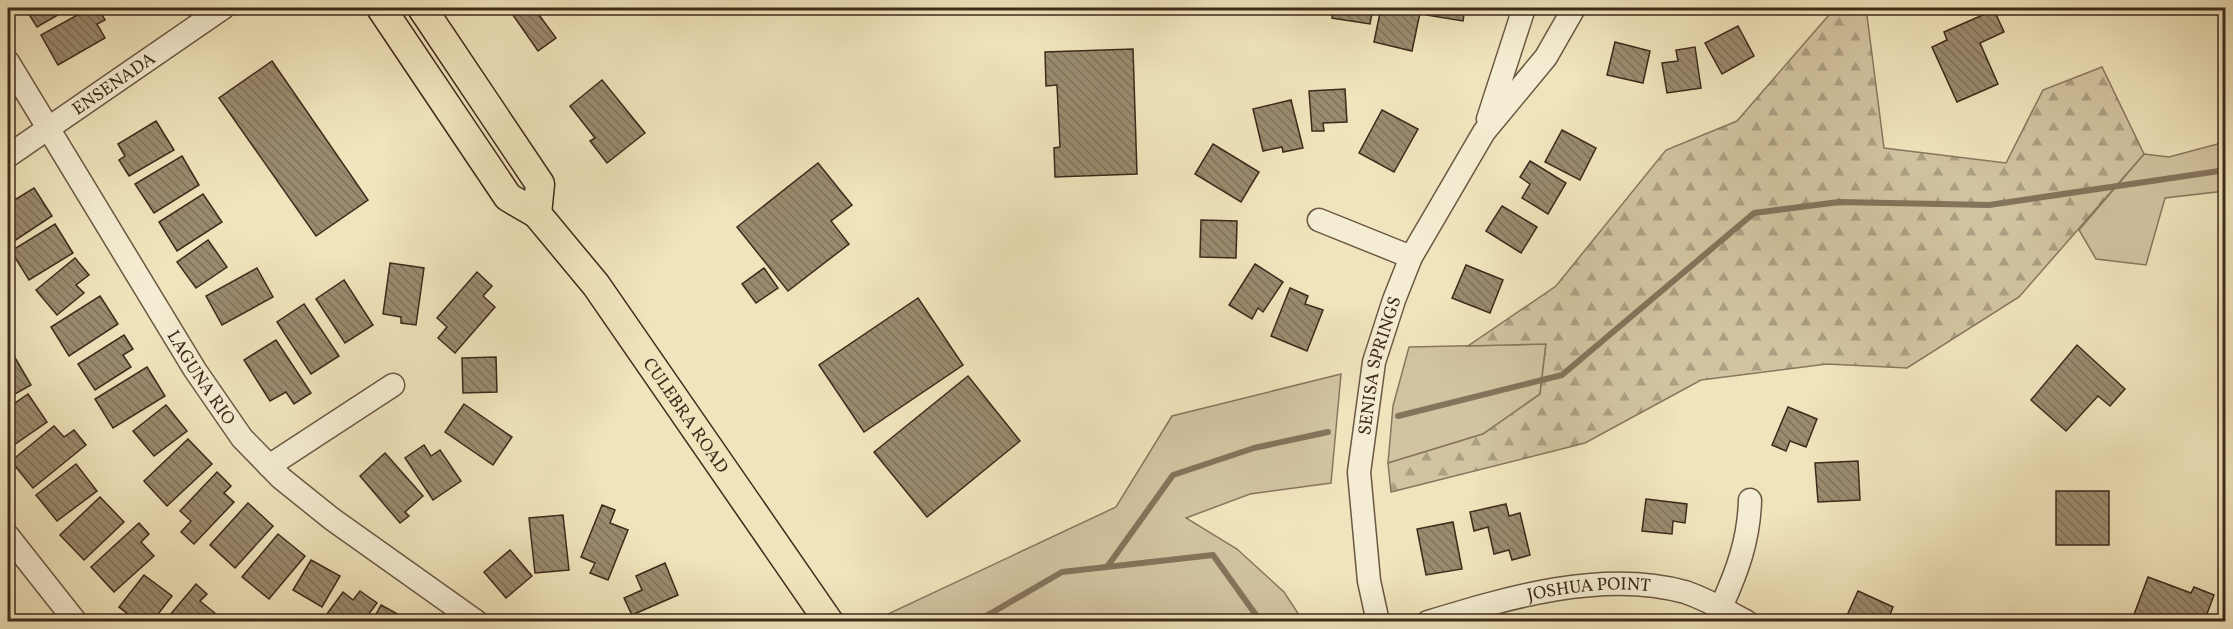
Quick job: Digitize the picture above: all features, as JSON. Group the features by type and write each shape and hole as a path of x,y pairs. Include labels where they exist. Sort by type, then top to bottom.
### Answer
{"main road":[{"name":"CULEBRA ROAD","path":"381,8 508,197 537,214 596,285 829,621"},
{"path":"422,8 540,184 537,214"}],"street":[{"name":"ENSENADA","path":"8,156 220,8"},
{"name":"SENISA SPRINGS","path":"1484,132 1524,8"},
{"name":"SENISA SPRINGS","path":"1378,621 1369,581 1359,472 1374,362 1411,257 1484,132 1546,57 1574,8"},
{"name":"LAGUNA RIO","path":"8,62 207,388 242,438 269,466 332,519 477,621"},
{"path":"1319,220 1411,257"},
{"path":"269,466 393,386"},
{"path":"1721,607 1741,562 1750,520 1750,500"},
{"path":"8,536 76,621"},
{"name":"JOSHUA POINT","path":"1428,621 1578,584 1634,583 1685,592 1747,621"}],"green space":[{"path":"1835,8 1866,8 1884,148 2006,163 2043,90 2102,67 2144,154 2019,297 1907,368 1827,364 1701,380 1585,443 1391,492 1388,463 1483,434 1540,394 1546,344 1468,346 1556,286 1666,150 1737,121"},
{"path":"2225,142 2225,191 2165,198 2146,265 2096,259 2079,230 2144,154 2169,157"},
{"path":"1546,344 1540,394 1483,434 1388,463 1393,406 1409,347"},
{"path":"1341,374 1331,483 1250,494 1186,518 1237,549 1284,592 1303,621 893,622 888,614 1116,507 1172,416"}],"building":[{"path":"25,8 70,8 37,27"},
{"path":"90,8 98,8 105,20 97,24 105,38 58,65 41,35"},
{"path":"508,8 534,8 556,38 538,51"},
{"path":"1333,8 1373,8 1370,24 1332,18"},
{"path":"1381,8 1421,8 1412,51 1374,42"},
{"path":"1428,8 1465,8 1463,21 1426,15"},
{"path":"1757,8 1796,8 1796,13 1757,10"},
{"path":"1994,10 2004,32 1980,43 1998,84 1957,102 1932,47 1947,40 1944,32"},
{"path":"1738,26 1754,56 1722,74 1705,43"},
{"path":"1615,42 1650,51 1643,83 1607,75"},
{"path":"1695,47 1701,88 1667,93 1662,63 1678,61 1676,50"},
{"path":"1133,49 1137,174 1055,177 1054,148 1060,147 1057,85 1046,86 1045,52"},
{"path":"272,61 368,200 316,236 219,98"},
{"path":"602,80 645,133 607,163 590,141 595,138 570,106"},
{"path":"1345,89 1347,122 1323,123 1324,131 1312,131 1309,91"},
{"path":"1291,100 1303,148 1283,152 1282,147 1263,151 1253,109"},
{"path":"1382,110 1418,129 1394,172 1359,153"},
{"path":"156,121 174,150 129,176 119,160 125,156 118,144"},
{"path":"1562,130 1596,148 1580,180 1545,162"},
{"path":"1213,144 1259,172 1241,202 1195,174"},
{"path":"182,156 199,185 154,213 135,184"},
{"path":"1530,161 1566,183 1548,214 1522,198 1530,184 1520,177"},
{"path":"818,163 852,205 831,221 849,244 788,291 737,227"},
{"path":"34,188 52,216 8,245 8,204"},
{"path":"203,194 222,222 177,251 159,222"},
{"path":"1502,206 1537,227 1521,253 1486,231"},
{"path":"1201,220 1237,221 1236,258 1200,257"},
{"path":"55,224 73,253 29,280 11,251"},
{"path":"208,240 227,267 196,288 177,262"},
{"path":"75,258 89,275 76,285 84,293 57,315 36,290"},
{"path":"390,263 424,268 416,325 401,323 401,317 383,314"},
{"path":"1255,264 1283,282 1263,312 1258,308 1252,319 1229,305"},
{"path":"1466,265 1503,280 1490,313 1452,298"},
{"path":"257,268 273,297 222,325 206,296"},
{"path":"764,268 778,288 756,303 742,284"},
{"path":"477,272 492,286 483,296 495,307 455,353 438,338 447,327 437,318"},
{"path":"344,280 373,325 345,343 316,299"},
{"path":"1290,288 1308,296 1305,304 1323,310 1307,351 1271,336"},
{"path":"100,296 118,324 69,356 51,327"},
{"path":"918,298 963,365 864,432 819,365"},
{"path":"304,304 339,356 311,374 277,322"},
{"path":"124,335 133,349 123,355 131,367 95,390 78,364"},
{"path":"276,340 311,393 294,404 286,392 270,401 244,360"},
{"path":"2077,345 2125,389 2110,406 2098,396 2066,431 2031,400"},
{"path":"14,356 31,385 8,398 8,359"},
{"path":"496,357 497,392 463,393 462,358"},
{"path":"147,367 165,396 113,428 95,399"},
{"path":"968,376 1020,441 927,517 874,452"},
{"path":"28,394 47,422 8,449 8,408"},
{"path":"464,404 512,437 493,465 445,432"},
{"path":"166,405 187,431 154,456 133,431"},
{"path":"1788,407 1817,419 1806,447 1790,441 1786,451 1772,445"},
{"path":"54,426 64,437 74,430 86,445 33,488 11,461"},
{"path":"188,439 212,464 167,506 144,481"},
{"path":"424,445 431,456 440,450 461,481 433,500 405,458"},
{"path":"385,453 423,496 405,512 409,516 400,523 360,476"},
{"path":"1858,461 1860,500 1818,502 1815,463"},
{"path":"76,464 97,491 57,521 36,495"},
{"path":"217,472 231,486 224,493 234,502 194,544 181,532 191,521 180,511"},
{"path":"2056,491 2109,491 2109,545 2056,545"},
{"path":"100,497 124,522 84,560 60,535"},
{"path":"1646,499 1687,504 1685,523 1673,521 1672,534 1642,531"},
{"path":"248,503 273,526 235,568 210,545"},
{"path":"1506,504 1509,516 1520,513 1530,555 1512,560 1509,550 1494,554 1488,527 1474,531 1470,512"},
{"path":"602,505 615,510 610,523 628,530 608,580 590,573 595,563 581,557"},
{"path":"563,515 569,570 535,573 529,518"},
{"path":"1453,522 1462,569 1426,575 1417,529"},
{"path":"139,523 149,534 141,542 154,556 114,592 91,567"},
{"path":"278,534 305,556 269,599 242,577"},
{"path":"510,550 532,576 506,598 484,572"},
{"path":"311,560 340,576 322,607 293,590"},
{"path":"665,563 678,595 632,615 624,598 642,590 636,576"},
{"path":"144,575 172,596 152,622 145,622 136,614 133,618 119,607"},
{"path":"2148,577 2191,593 2194,587 2214,595 2204,622 2132,620"},
{"path":"196,584 207,594 200,601 216,614 209,622 164,622"},
{"path":"360,591 377,603 363,622 321,622 343,592 353,600"},
{"path":"1858,591 1893,607 1887,622 1844,622"},
{"path":"381,605 410,621 410,622 372,622"}],"waterway":[{"path":"1398,416 1562,375 1754,213 1839,202 1989,205 2226,170"},
{"path":"1107,567 1173,475 1254,448 1328,432"},
{"path":"976,622 1062,572 1213,555 1261,622"}]}
